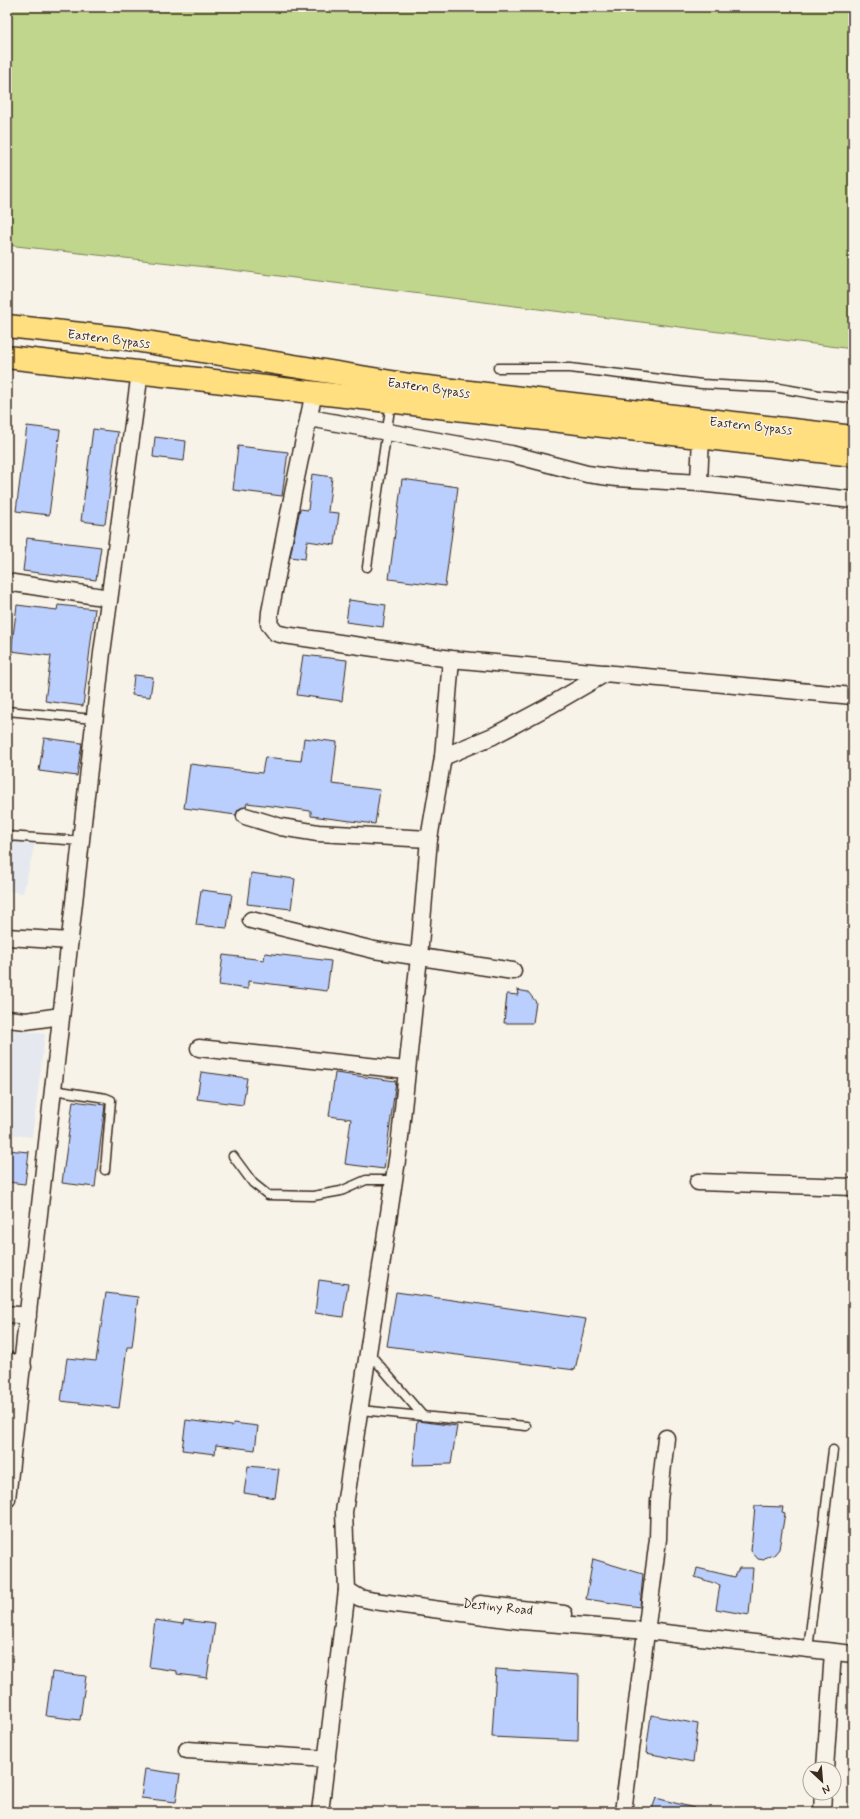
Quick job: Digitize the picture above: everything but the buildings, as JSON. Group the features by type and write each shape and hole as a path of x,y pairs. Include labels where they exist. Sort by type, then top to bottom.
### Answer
{"main road":[{"name":"Eastern Bypass","path":"7,326 128,339 410,385 853,437"},
{"name":"Eastern Bypass","path":"7,357 701,436 853,455"}],"street":[{"path":"7,1500 94,719 140,372"},
{"path":"314,392 296,478 269,624 276,633 284,636 451,659 853,696"},
{"path":"309,418 511,454 587,474 616,478 698,483 853,500"},
{"path":"698,483 701,436"},
{"path":"7,582 109,598"},
{"path":"320,1812 347,1590 344,1512 394,1180 419,957 429,839 443,757 451,659"},
{"path":"443,757 493,736 606,673"},
{"path":"245,816 281,827 318,833 429,839"},
{"path":"251,920 374,950 513,971"},
{"path":"7,937 70,941"},
{"path":"7,1019 26,1021 61,1016"},
{"path":"199,1048 406,1070"},
{"path":"698,1182 853,1187"},
{"path":"7,1314 28,1316"},
{"path":"7,1360 22,1367"},
{"path":"623,1812 658,1539 659,1501 666,1438"},
{"path":"347,1590 360,1598 374,1601 522,1621 647,1627 853,1654"},
{"path":"826,1761 833,1652"},
{"path":"187,1750 326,1759"},
{"path":"822,1812 823,1801"}],"lane":[{"path":"498,368 570,368 702,384 779,388 819,395 853,398"},
{"path":"367,567 391,401"},
{"path":"7,711 94,719"},
{"path":"7,836 81,841"},
{"path":"53,1090 111,1100 105,1170"},
{"path":"233,1156 253,1183 268,1195 313,1196 341,1191 366,1180 394,1180"},
{"path":"368,1353 423,1416"},
{"path":"360,1410 526,1426"},
{"path":"808,1649 833,1450"}],"shaded area":[{"path":"11,841 35,843 23,893 7,891 7,865"},
{"path":"7,1029 45,1034 32,1137 7,1134"}],"green space":[{"path":"7,7 853,7 853,349 224,269 7,245"}]}
